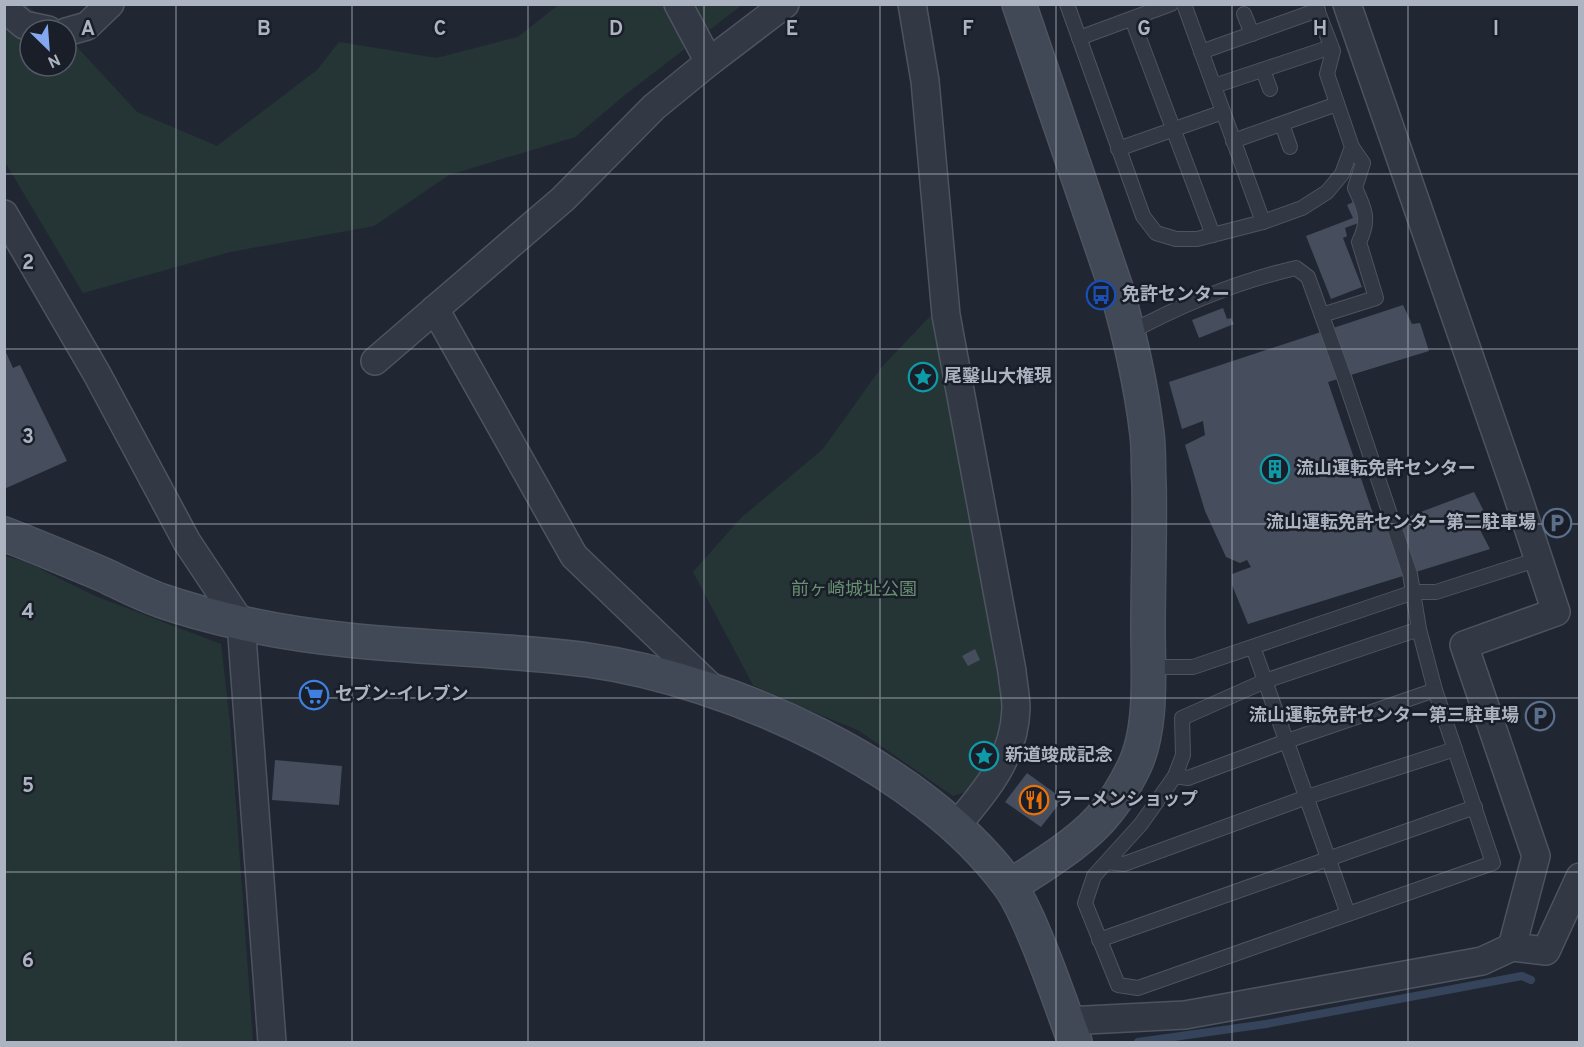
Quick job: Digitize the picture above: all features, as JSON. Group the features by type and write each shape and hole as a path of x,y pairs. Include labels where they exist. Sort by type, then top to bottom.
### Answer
{"street":[{"path":"78,29 87,26 110,4"},
{"path":"678,4 709,62"},
{"path":"375,361 563,199 654,107 785,4"},
{"path":"912,4 925,81 946,315 1012,671 1016,706 1012,741 999,771 956,826"},
{"path":"1011,886 1090,828 1107,812 1124,786 1142,747 1147,705 1148,667 1147,436 1129,333 1095,224 1019,4"},
{"path":"1347,4 1556,612 1464,645 1536,856 1512,947"},
{"path":"4,8 18,21"},
{"path":"4,214 97,374 187,542 241,623 272,1042"},
{"path":"435,309 574,556 716,692"},
{"path":"4,534 52,552 160,600 241,623 329,639 504,652 623,666 662,675 716,692 788,721 844,748 923,799 956,826 984,855 1011,886 1027,916 1045,958 1071,1031 1185,1015 1482,961 1512,947 1546,951 1580,878"}],"lane":[{"path":"1067,4 1143,216 1156,233 1176,239 1197,239 1263,222 1302,208 1328,192 1342,174 1352,147"},
{"path":"1079,38 1171,4"},
{"path":"1184,4 1263,222"},
{"path":"1201,52 1317,7 1333,51 1327,74 1352,147 1363,163 1355,188 1364,207 1366,219 1364,232 1359,242 1376,298 1322,315"},
{"path":"1244,14 1252,34"},
{"path":"1132,19 1171,129 1213,235"},
{"path":"1214,87 1331,47"},
{"path":"1263,70 1270,89"},
{"path":"1233,141 1337,104"},
{"path":"1118,149 1223,112"},
{"path":"1282,124 1290,147"},
{"path":"1129,333 1214,294 1276,273 1296,268 1308,277 1393,522 1414,592 1419,629 1435,690 1493,862 1138,988 1118,985 1085,903 1094,876 1141,824 1175,776 1183,755 1182,718 1265,681 1419,629"},
{"path":"1148,667 1193,667 1414,592 1436,592 1539,559"},
{"path":"1253,647 1348,914"},
{"path":"1175,776 1188,778 1435,690"},
{"path":"1107,862 1124,864 1307,797 1455,749"},
{"path":"1099,940 1475,807"}],"green space":[{"path":"5,5 26,5 44,18 18,18 18,78 78,78 78,48 137,112 217,146 317,70 339,42 437,58 518,37 558,5 742,5 626,94 575,137 449,175 374,226 230,252 83,293 5,162"},
{"name":"前ヶ崎城址公園","path":"936,310 960,472 998,651 1003,707 993,766 965,792 953,796 858,730 753,685 693,572 741,518 823,449 881,368"},
{"path":"4,556 24,561 95,596 221,644 230,723 253,1042 5,1042"}],"building":[{"path":"1353,202 1361,222 1345,228 1347,236 1343,238 1362,287 1331,299 1306,236 1353,218 1347,205"},
{"name":"流山運転免許センター","path":"1403,305 1412,324 1420,323 1429,351 1328,382 1378,528 1474,492 1488,519 1477,524 1490,549 1248,624 1232,585 1232,574 1251,567 1247,560 1240,563 1226,557 1205,511 1185,445 1205,435 1203,421 1182,429 1169,382"},
{"path":"1223,308 1227,319 1231,318 1234,324 1199,338 1192,320"},
{"path":"4,348 13,368 20,365 67,461 4,489"},
{"path":"975,649 980,660 968,666 962,656"},
{"path":"275,760 342,766 339,805 272,800"},
{"name":"ラーメンショップ","path":"1027,773 1063,799 1041,827 1005,802"}],"waterway":[{"path":"1138,1042 1266,1024 1522,976 1531,980"}],"place":[{"name":"免許センター","path":"1101,295"},
{"name":"尾鑿山大権現","path":"923,377"},
{"name":"流山運転免許センター","path":"1275,469"},
{"name":"流山運転免許センター第二駐車場","path":"1557,523"},
{"name":"セブン-イレブン","path":"314,695"},
{"name":"流山運転免許センター第三駐車場","path":"1540,716"},
{"name":"新道竣成記念","path":"984,756"},
{"name":"ラーメンショップ","path":"1034,800"}]}
